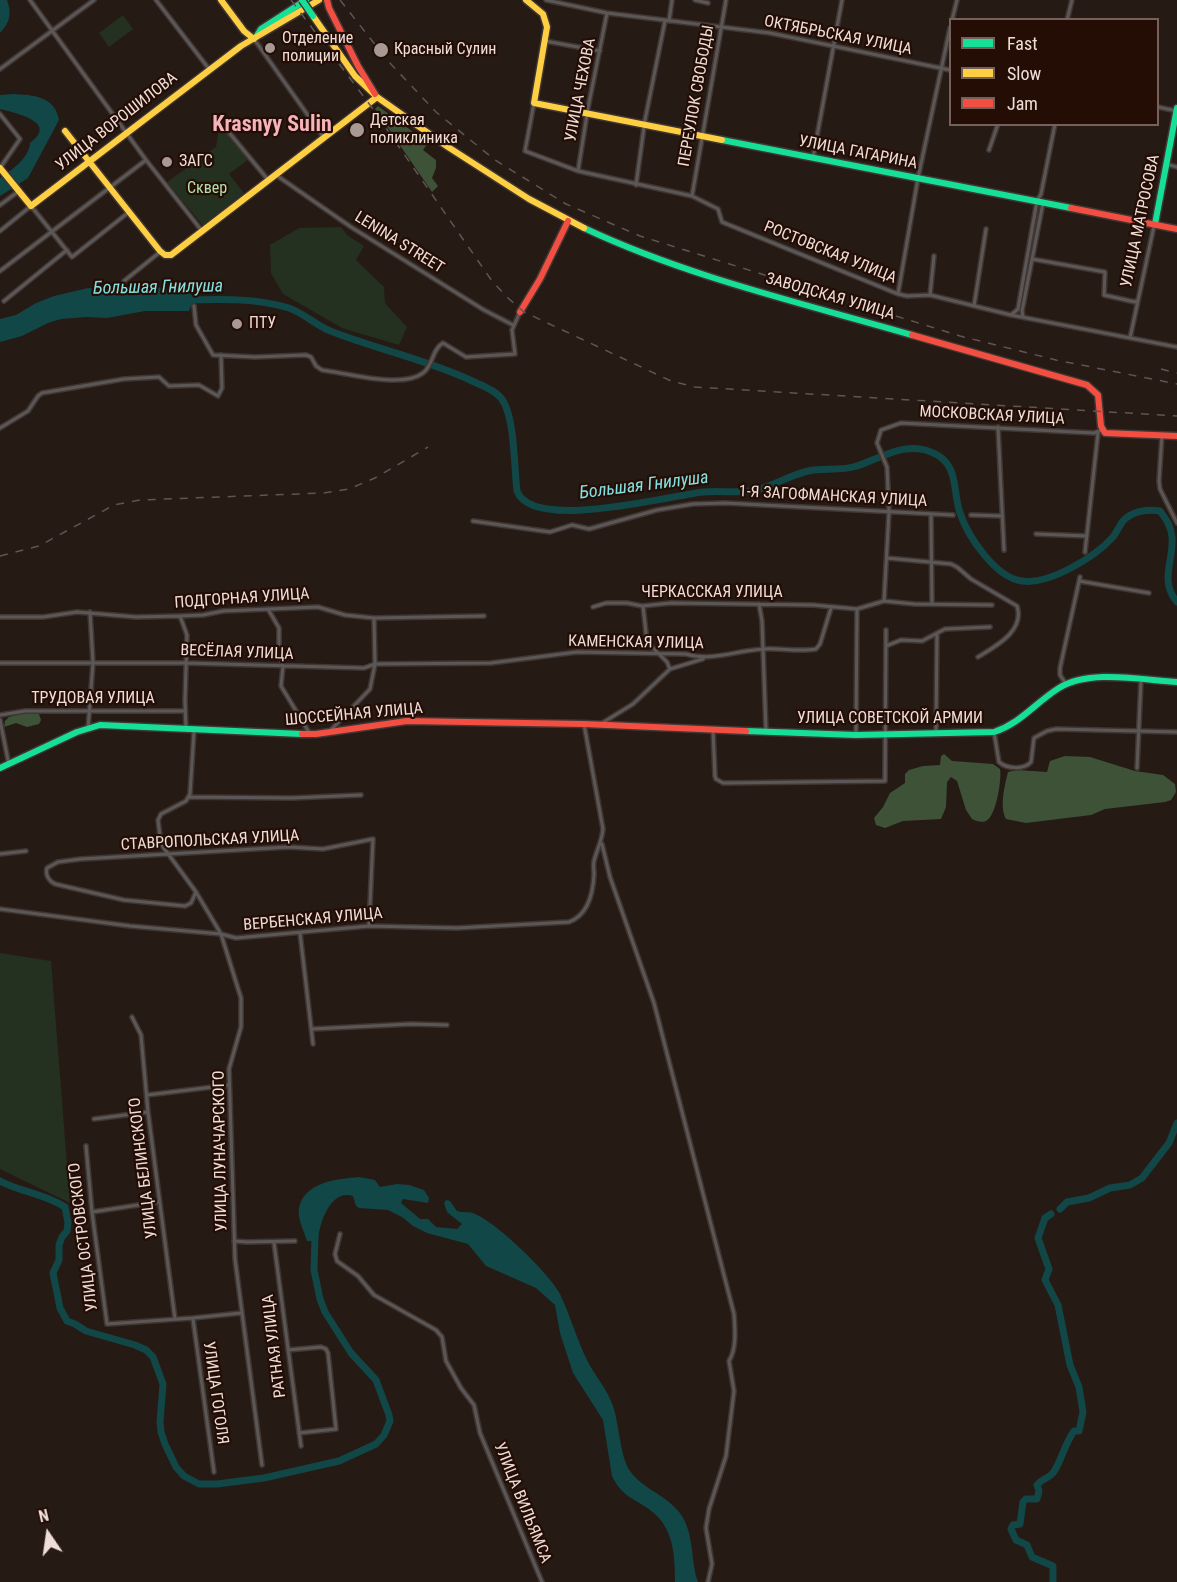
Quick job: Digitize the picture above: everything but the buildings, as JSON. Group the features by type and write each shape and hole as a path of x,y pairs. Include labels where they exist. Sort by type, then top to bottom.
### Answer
{"main road":[{"path":"220,0 244,31 254,39"},
{"path":"302,0 356,76 376,97"},
{"name":"УЛИЦА ВОРОШИЛОВА","path":"254,39 261,29 306,0"},
{"name":"УЛИЦА ВОРОШИЛОВА","path":"31,206 209,69 319,0"},
{"path":"327,0 353,57 376,97"},
{"path":"526,0 545,17 547,27 534,103"},
{"path":"65,131 160,251 165,255 171,255 376,97"},
{"name":"ЗАВОДСКАЯ УЛИЦА","path":"376,97 529,199 568,221 611,241 714,278 1087,385 1098,395 1100,431"},
{"name":"УЛИЦА ГАГАРИНА","path":"534,103 1177,229"},
{"name":"УЛИЦА МАТРОСОВА","path":"1155,224 1177,110"},
{"path":"0,168 31,206"},
{"path":"520,312 540,279 568,221"},
{"path":"1100,431 1108,434 1177,436"},
{"name":"УЛИЦА СОВЕТСКОЙ АРМИИ","path":"623,725 856,735 994,732 1012,727 1066,684 1074,681 1092,678 1177,682"},
{"name":"ШОССЕЙНАЯ УЛИЦА","path":"0,768 77,732 100,725 194,731 310,734 407,721 623,725"}],"street":[{"path":"30,0 146,160 202,231"},
{"path":"0,69 53,32 93,0"},
{"path":"156,0 209,69"},
{"name":"ОКТЯБРЬСКАЯ УЛИЦА","path":"546,0 607,13 770,33 949,70"},
{"path":"636,185 645,125 672,0"},
{"path":"695,0 708,3"},
{"name":"ПЕРЕУЛОК СВОБОДЫ","path":"692,196 726,0"},
{"path":"813,158 843,0"},
{"path":"952,18 957,0"},
{"path":"1068,18 1072,0"},
{"name":"УЛИЦА ЧЕХОВА","path":"578,171 607,13"},
{"path":"898,294 918,178 949,37"},
{"path":"254,39 324,138"},
{"path":"545,41 600,51"},
{"name":"РОСТОВСКАЯ УЛИЦА","path":"534,103 525,151 578,171 692,196 718,209 722,222 898,294 930,295 1011,315 1177,347"},
{"path":"1159,107 1177,110"},
{"path":"0,114 20,139 0,168"},
{"path":"217,118 268,180"},
{"path":"989,150 997,126"},
{"path":"1023,317 1022,311 1041,194 1055,126"},
{"path":"0,271 146,160"},
{"path":"1166,164 1177,166"},
{"name":"LENINA STREET","path":"276,175 351,227 484,310 513,325"},
{"path":"0,205 18,189"},
{"path":"1011,315 1018,309 1040,202"},
{"path":"31,206 72,257 129,212"},
{"name":"УЛИЦА ВОРОШИЛОВА","path":"0,231 31,206"},
{"name":"УЛИЦА МАТРОСОВА","path":"1130,338 1155,224"},
{"path":"974,306 986,229"},
{"path":"4,301 67,250"},
{"path":"124,281 160,251"},
{"path":"930,295 934,256"},
{"path":"1032,259 1105,272 1104,295 1135,302 1138,300"},
{"path":"194,306 196,325 211,353 255,357 306,355 311,357 316,366 322,370 389,380 415,377 424,373 438,346 443,343 466,357 514,354 512,330 520,312"},
{"path":"0,428 28,411 42,393 124,378 159,377 170,386 199,385 218,396 222,388 221,354"},
{"name":"МОСКОВСКАЯ УЛИЦА","path":"889,512 886,467 877,443 881,430 902,423 1100,431"},
{"path":"998,427 1004,550"},
{"path":"1085,552 1100,431"},
{"path":"1162,435 1160,489 1177,523"},
{"name":"1-Я ЗАГОФМАНСКАЯ УЛИЦА","path":"473,521 550,532 572,525 589,529 657,510 725,502 953,515"},
{"path":"885,601 889,512"},
{"path":"931,514 932,604"},
{"path":"971,515 1002,516"},
{"path":"1036,534 1087,536"},
{"path":"887,558 951,564 971,579 1017,606 1019,614 1014,631 978,657"},
{"path":"1066,684 1060,675 1060,668 1080,579 1149,593"},
{"name":"ЧЕРКАССКАЯ УЛИЦА","path":"593,607 606,603 644,606 671,603 813,605 857,609 885,601 992,605"},
{"path":"759,604 766,732"},
{"path":"644,606 647,642 657,654 664,658 670,669"},
{"name":"ПОДГОРНАЯ УЛИЦА","path":"0,617 42,617 66,612 136,617 180,616 318,607 345,615 374,618 484,616"},
{"name":"КАМЕНСКАЯ УЛИЦА","path":"472,664 577,652 686,654 707,657 763,649 811,650 819,647 831,608"},
{"path":"268,609 279,628 279,650 283,666 282,686 310,734"},
{"path":"856,735 857,609"},
{"path":"88,729 93,663 90,612"},
{"path":"180,616 187,635 186,729"},
{"path":"329,732 332,726 367,694 372,682 375,664 374,618"},
{"path":"886,646 902,640 922,641 953,628 990,627"},
{"path":"713,730 715,776 723,783 885,780 886,630"},
{"path":"936,733 937,633"},
{"path":"599,724 633,704 670,669 707,657"},
{"name":"ВЕСЁЛАЯ УЛИЦА","path":"0,663 186,663 364,668 375,664 472,664"},
{"path":"1137,768 1141,680"},
{"name":"ТРУДОВАЯ УЛИЦА","path":"0,715 25,711 185,711"},
{"path":"0,720 9,765"},
{"path":"584,724 603,829 602,842 610,877 654,1003 734,1314 733,1355 729,1361 734,1391 726,1456 709,1509 706,1528 712,1564 708,1582"},
{"path":"994,732 999,762 1003,766 1022,767 1031,762 1034,738 1047,731 1066,729 1177,732"},
{"path":"194,731 189,797 292,798 361,795"},
{"path":"0,742 5,748"},
{"name":"УЛИЦА ЛУНАЧАРСКОГО","path":"189,797 159,816 159,840 196,892 221,934 237,982 242,1007 240,1035 229,1069 234,1241 241,1313 262,1465"},
{"name":"СТАВРОПОЛЬСКАЯ УЛИЦА","path":"196,892 188,906 124,900 60,886 53,883 46,871 48,866 81,859 289,848 314,849 373,839 369,926"},
{"name":"ВЕРБЕНСКАЯ УЛИЦА","path":"0,909 130,926 221,934 236,938 369,926 457,928 557,923 576,920 585,908 591,894 593,862 602,842"},
{"path":"0,854 26,851"},
{"path":"300,933 313,1044"},
{"name":"УЛИЦА БЕЛИНСКОГО","path":"132,1017 141,1035 148,1112 175,1319"},
{"path":"312,1029 447,1025"},
{"path":"147,1095 229,1085"},
{"path":"94,1119 148,1112"},
{"name":"УЛИЦА ОСТРОВСКОГО","path":"86,1146 107,1324 175,1319"},
{"path":"92,1212 159,1202"},
{"name":"УЛИЦА ВИЛЬЯМСА","path":"340,1234 335,1254 337,1261 358,1276 374,1296 436,1330 442,1337 446,1361 461,1389 474,1405 480,1433 542,1582"},
{"path":"234,1241 274,1243 295,1241"},
{"name":"РАТНАЯ УЛИЦА","path":"274,1243 301,1446"},
{"path":"175,1319 241,1313"},
{"name":"УЛИЦА ГОГОЛЯ","path":"193,1318 214,1472"},
{"path":"288,1350 321,1347 328,1353 336,1429 299,1433"}],"green space":[{"path":"123,15 133,29 109,47 99,33"},
{"path":"378,106 428,143 423,150 436,160 432,178 438,186 432,192 375,109"},
{"name":"Сквер","path":"220,123 248,160 229,174 244,193 204,227 167,182 216,147"},
{"path":"341,227 347,235 364,246 356,260 384,287 385,303 407,327 399,345 342,328 283,294 271,273 270,245 299,228"},
{"path":"28,712 39,714 41,720 39,724 27,727 16,723 4,727 9,717"},
{"path":"944,754 952,761 993,764 1000,769 997,797 990,818 983,822 972,819 966,810 957,781 951,777 947,782 946,807 941,819 903,821 885,828 876,825 874,818 890,793 905,783 905,774 909,770 923,766 940,765 941,756"},
{"path":"1065,756 1090,757 1135,771 1163,775 1175,784 1176,792 1171,800 1165,802 1105,809 1091,815 1026,823 1006,819 1003,802 1008,772 1017,770 1047,772 1050,761"},
{"path":"0,953 51,961 70,1203 0,1169"}],"water":[{"path":"0,0 7,0 10,14 0,33"},
{"path":"0,95 35,96 48,101 57,112 59,120 28,178 0,196 0,178 23,159 40,129 37,124 24,116 0,109"},
{"path":"143,287 190,289 193,300 189,311 145,311 107,318 61,319 22,336 0,342 0,319 16,315 54,296 88,288 121,291"},
{"path":"359,1177 375,1180 380,1187 397,1184 424,1190 429,1198 428,1203 403,1199 401,1203 420,1219 428,1219 436,1227 457,1229 462,1224 447,1212 444,1203 446,1200 450,1201 457,1211 475,1214 496,1227 545,1274 560,1294 586,1358 610,1399 628,1468 639,1481 667,1500 679,1512 688,1528 698,1582 675,1582 672,1543 664,1525 650,1510 624,1493 612,1476 603,1420 573,1373 560,1333 555,1305 536,1288 486,1266 468,1244 427,1233 388,1210 359,1208 353,1196 345,1195 332,1203 323,1217 318,1241 307,1241 300,1220 299,1208 307,1192 332,1181"}],"waterway":[{"name":"Большая Гнилуша","path":"185,300 251,301 289,308 328,330 435,366 491,390 501,398 509,416 517,491 528,503 547,509 602,508 703,492 757,490 808,471 851,468 902,449 921,449 931,452 947,463 951,470 964,523 984,555 1002,572 1022,581 1045,579 1071,568 1105,545 1123,521 1131,515 1150,510 1160,511 1171,533 1172,546 1168,578 1169,586 1177,602"},
{"path":"1060,1209 1067,1202 1089,1198 1110,1188 1130,1185 1142,1178 1169,1143 1177,1123"},
{"path":"0,1181 65,1207 67,1231 59,1245 59,1260 53,1273 60,1308 67,1321 86,1331 135,1345 146,1350 153,1357 163,1384 160,1422 165,1444 176,1467 184,1476 199,1484 264,1478 339,1461 376,1444 384,1435 390,1421 376,1380 351,1353 325,1312 320,1299 314,1270 315,1235"},
{"path":"1051,1214 1045,1218 1038,1238 1049,1269 1045,1280 1058,1305 1070,1365 1079,1387 1083,1412 1079,1431 1074,1431 1053,1473 1037,1485 1039,1491 1037,1499 1026,1499 1023,1502 1020,1524 1013,1525 1011,1529 1016,1540 1027,1545 1032,1557 1053,1566 1053,1582"}],"railway":[{"path":"291,0 370,105 492,281 524,312 671,381 695,387 1177,416"},
{"path":"340,0 388,61 436,112 495,160 566,204 640,236 960,336 1056,360 1177,384"},
{"path":"1161,369 1177,373"},
{"path":"0,556 39,546 114,505 140,500 323,493 349,489 375,478 428,447"}],"traffic: fast":[{"path":"302,0 313,16"},
{"path":"256,37 261,29 306,0"},
{"path":"1155,224 1177,108"},
{"path":"722,140 1071,208"},
{"path":"584,228 704,275 912,335"},
{"path":"746,731 856,735 994,732 1020,718 1050,694 1072,682 1101,677 1177,682"},
{"path":"0,768 77,732 100,725 302,734"}],"traffic: slow":[{"path":"221,0 244,31 254,39"},
{"path":"0,168 31,206 241,46 319,0"},
{"path":"526,0 543,14 547,27 534,103 722,140"},
{"path":"313,16 355,76 377,97 448,147 529,199 584,228"},
{"path":"65,131 160,251 165,255 171,255 377,97"}],"traffic: jam":[{"path":"327,0 358,66 375,94"},
{"path":"1071,208 1177,229"},
{"path":"520,312 540,279 568,221"},
{"path":"912,335 1087,385 1098,395 1101,426 1105,433 1177,436"},
{"path":"302,734 407,721 584,724 746,731"}],"place":[{"name":"Отделение полиции","path":"270,48"},
{"name":"Красный Сулин","path":"381,50"},
{"name":"Детская поликлиника","path":"357,130"},
{"name":"ЗАГС","path":"167,162"},
{"name":"ПТУ","path":"237,324"}],"district":[{"name":"Krasnyy Sulin","path":"272,125"}]}
